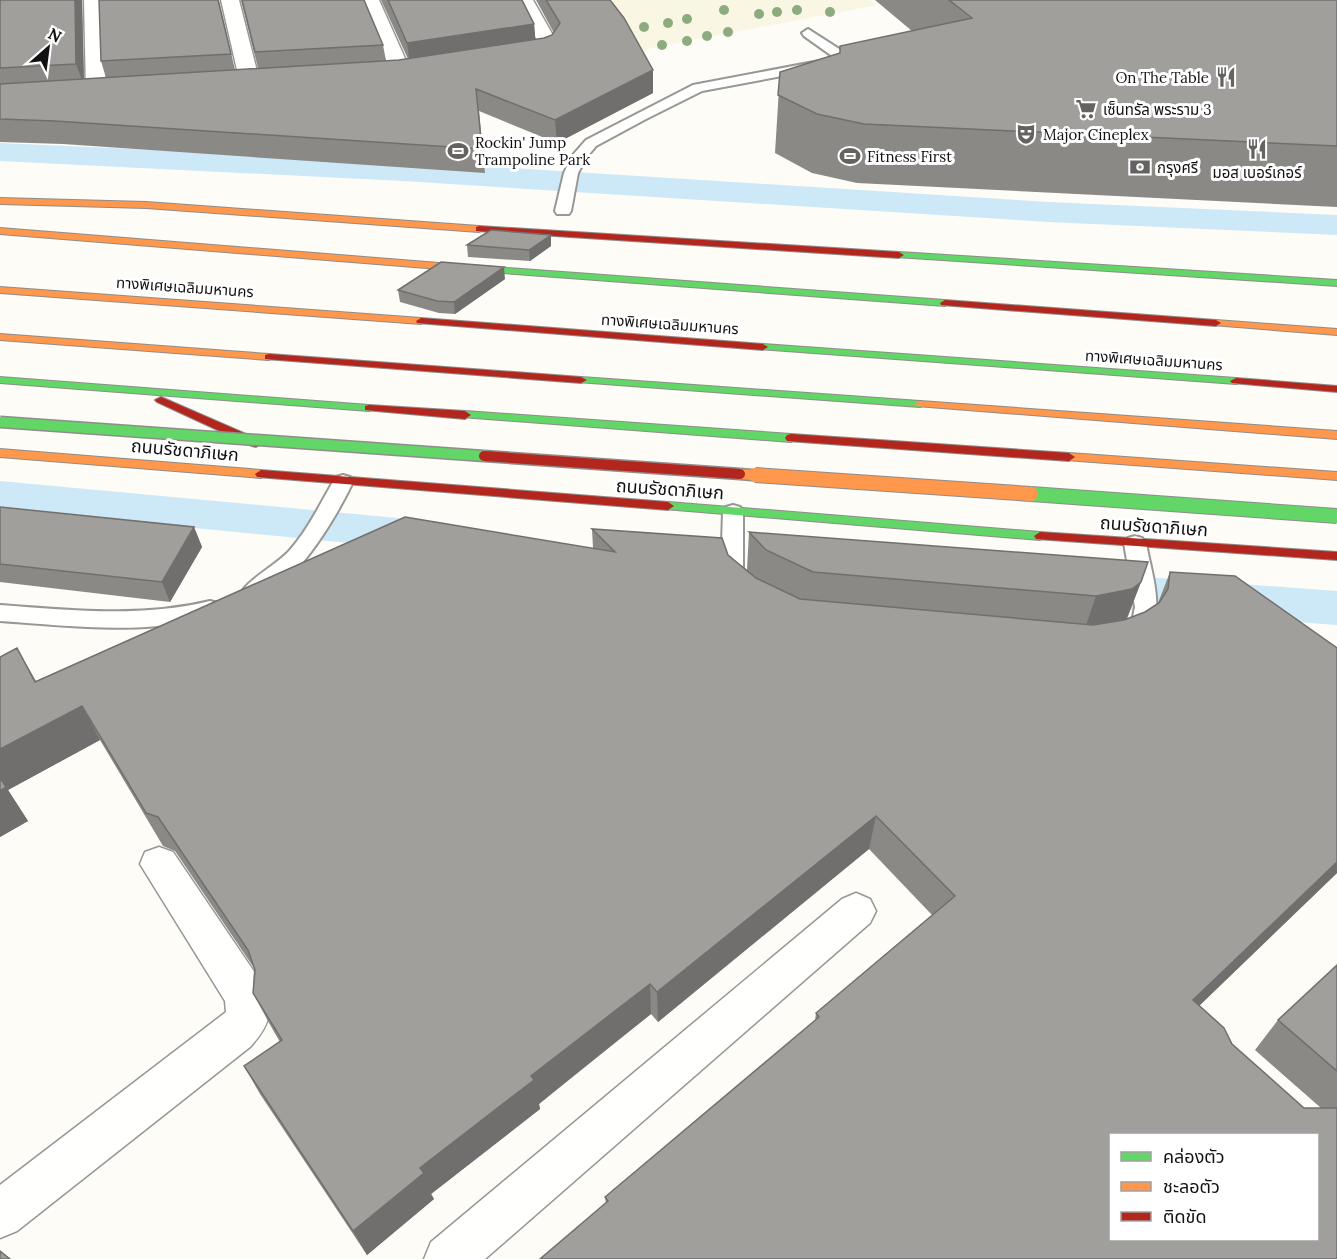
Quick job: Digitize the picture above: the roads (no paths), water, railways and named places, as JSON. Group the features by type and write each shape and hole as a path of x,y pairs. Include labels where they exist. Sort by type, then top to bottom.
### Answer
{"main road":[{"path":"0,201 292,213 420,225 1337,283"},
{"path":"0,231 502,271 1337,332"},
{"name":"ทางพิเศษเฉลิมมหานคร","path":"0,290 1337,389"},
{"path":"0,337 1337,435"},
{"path":"0,380 893,447 1337,476"},
{"path":"140,390 343,482"},
{"name":"ถนนรัชดาภิเษก","path":"0,422 1337,516"},
{"name":"ถนนรัชดาภิเษก","path":"0,453 343,482 1136,543 1337,556"}],"street":[{"path":"93,0 96,92"},
{"path":"230,0 250,83"},
{"path":"370,0 402,74"},
{"path":"502,59 545,52 550,46 524,0"},
{"path":"378,75 424,70"},
{"path":"226,84 273,81"},
{"path":"75,94 120,91"},
{"path":"0,1214 235,1033 248,1019 246,996 159,864"},
{"path":"448,1259 856,911"}],"lane":[{"path":"562,211 579,156 591,143 698,88 841,61 842,57 808,33"},
{"path":"0,613 139,621 184,617 223,605 261,586 285,569 326,515 343,482"},
{"path":"733,512 732,574 744,592 759,602"},
{"path":"1111,648 1131,638 1143,625 1144,596 1136,543"}],"waterway":[{"path":"0,152 403,171 1048,212 1337,225"},
{"path":"0,495 441,537"},
{"path":"1090,590 1337,608"}],"place":[{"name":"On The Table","path":"1226,77"},
{"name":"เซ็นทรัล พระราม 3","path":"1086,109"},
{"name":"Major Cineplex","path":"1026,134"},
{"name":"มอส เบอร์เกอร์","path":"1257,149"},
{"name":"Rockin' Jump Trampoline Park","path":"458,151"},
{"name":"Fitness First","path":"850,156"},
{"name":"กรุงศรี","path":"1140,167"}]}
